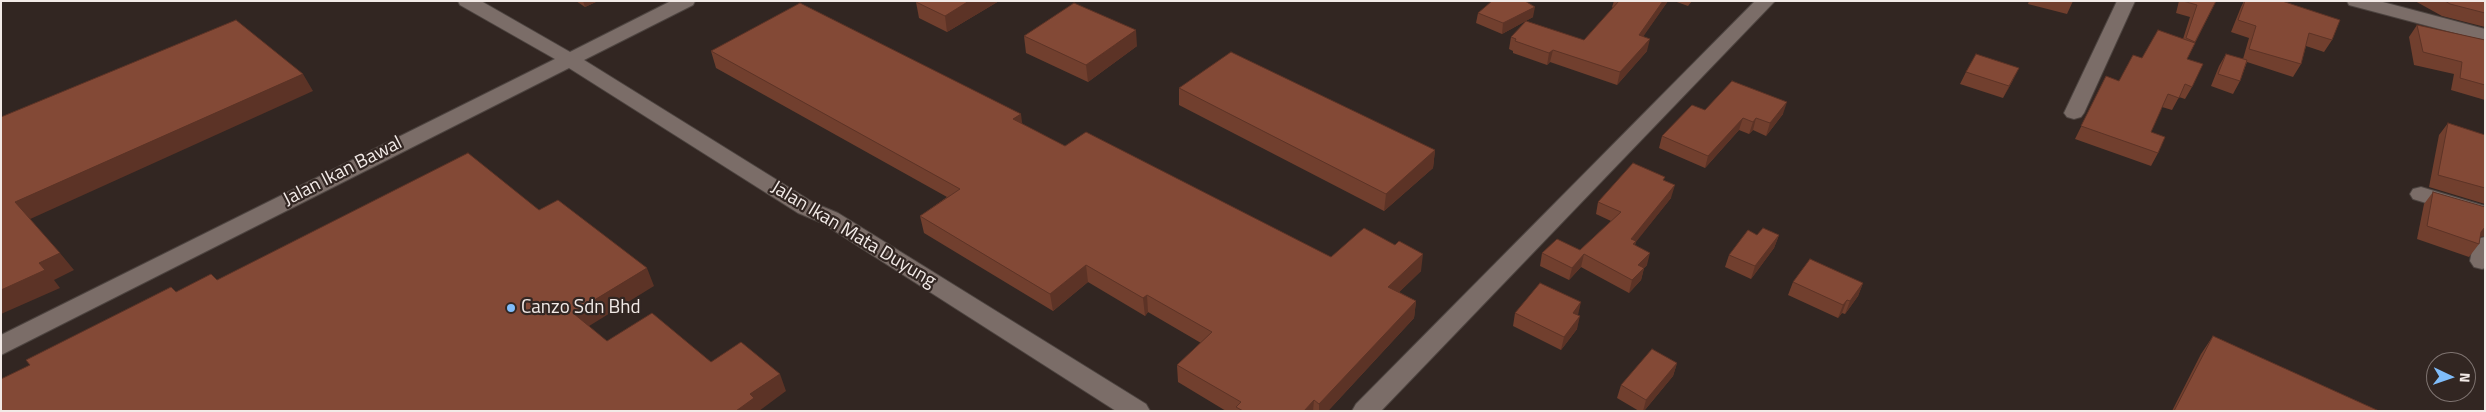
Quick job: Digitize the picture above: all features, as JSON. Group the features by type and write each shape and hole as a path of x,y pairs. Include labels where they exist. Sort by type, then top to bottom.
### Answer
{"street":[{"name":"Jalan Ikan Mata Duyung","path":"467,1 569,59 806,208 830,218 1137,411"},
{"name":"Jalan Ikan Bawal","path":"1,346 686,1"},
{"path":"1365,411 1766,1"},
{"path":"2074,113 2126,1"},
{"path":"2356,1 2485,35"},
{"path":"2417,1 2426,10 2430,21"},
{"path":"2421,194 2485,214"}],"building":[{"path":"916,1 969,1 945,16"},
{"path":"1492,1 1525,1 1535,7 1503,23 1478,13"},
{"path":"1619,1 1663,1 1639,35 1650,39 1620,72 1553,50 1549,53 1515,41 1516,39 1511,37 1526,21 1584,40"},
{"path":"2183,1 2216,1 2195,42 2186,38 2197,5"},
{"path":"2245,1 2282,1 2340,20 2332,40 2309,33 2301,64 2249,49 2256,26 2238,20"},
{"path":"2445,1 2485,1 2485,13 2450,4"},
{"path":"800,3 1021,114 1013,119 1065,146 1086,132 1331,257 1364,228 1395,245 1399,241 1423,254 1388,287 1416,301 1319,404 1314,400 1304,411 1243,411 1236,407 1241,402 1177,365 1212,332 1147,295 1143,298 1086,265 1050,294 920,216 960,189 711,51"},
{"path":"1074,3 1136,30 1086,65 1024,36"},
{"path":"236,20 303,74 15,202 60,253 39,263 45,270 1,290 1,117"},
{"path":"2417,25 2485,40 2485,85 2460,78 2462,62 2423,52"},
{"path":"2158,30 2195,43 2187,59 2203,64 2192,87 2185,84 2179,98 2168,94 2151,132 2165,137 2158,153 2081,126 2106,76 2119,81 2133,55 2142,58"},
{"path":"1231,52 1435,150 1386,194 1179,88"},
{"path":"1976,54 2019,68 2009,86 1966,72"},
{"path":"2226,54 2247,60 2240,81 2218,74"},
{"path":"1732,81 1787,102 1770,123 1756,118 1753,122 1743,118 1708,156 1662,136 1692,105 1705,110"},
{"path":"2448,123 2485,135 2485,188 2438,175"},
{"path":"468,153 539,210 558,200 647,268 573,313 607,341 652,313 711,362 741,342 780,374 750,394 754,398 736,411 1,411 1,379 30,365 26,360 171,287 176,292 211,274 217,280"},
{"path":"1633,163 1665,177 1663,180 1675,185 1631,239 1636,241 1633,244 1650,253 1638,265 1644,268 1632,280 1584,254 1572,268 1542,253 1557,239 1580,250 1621,212 1598,202"},
{"path":"2433,192 2485,207 2485,227 2481,232 2479,244 2427,226"},
{"path":"1763,228 1779,235 1755,266 1729,255 1748,230 1757,235"},
{"path":"1810,259 1863,283 1850,301 1847,300 1843,305 1793,282"},
{"path":"1540,283 1581,302 1573,313 1580,316 1564,337 1515,313"},
{"path":"2213,336 2379,411 2174,411"},
{"path":"1652,349 1677,363 1646,400 1621,385"}],"place":[{"name":"Canzo Sdn Bhd","path":"511,308"}]}
